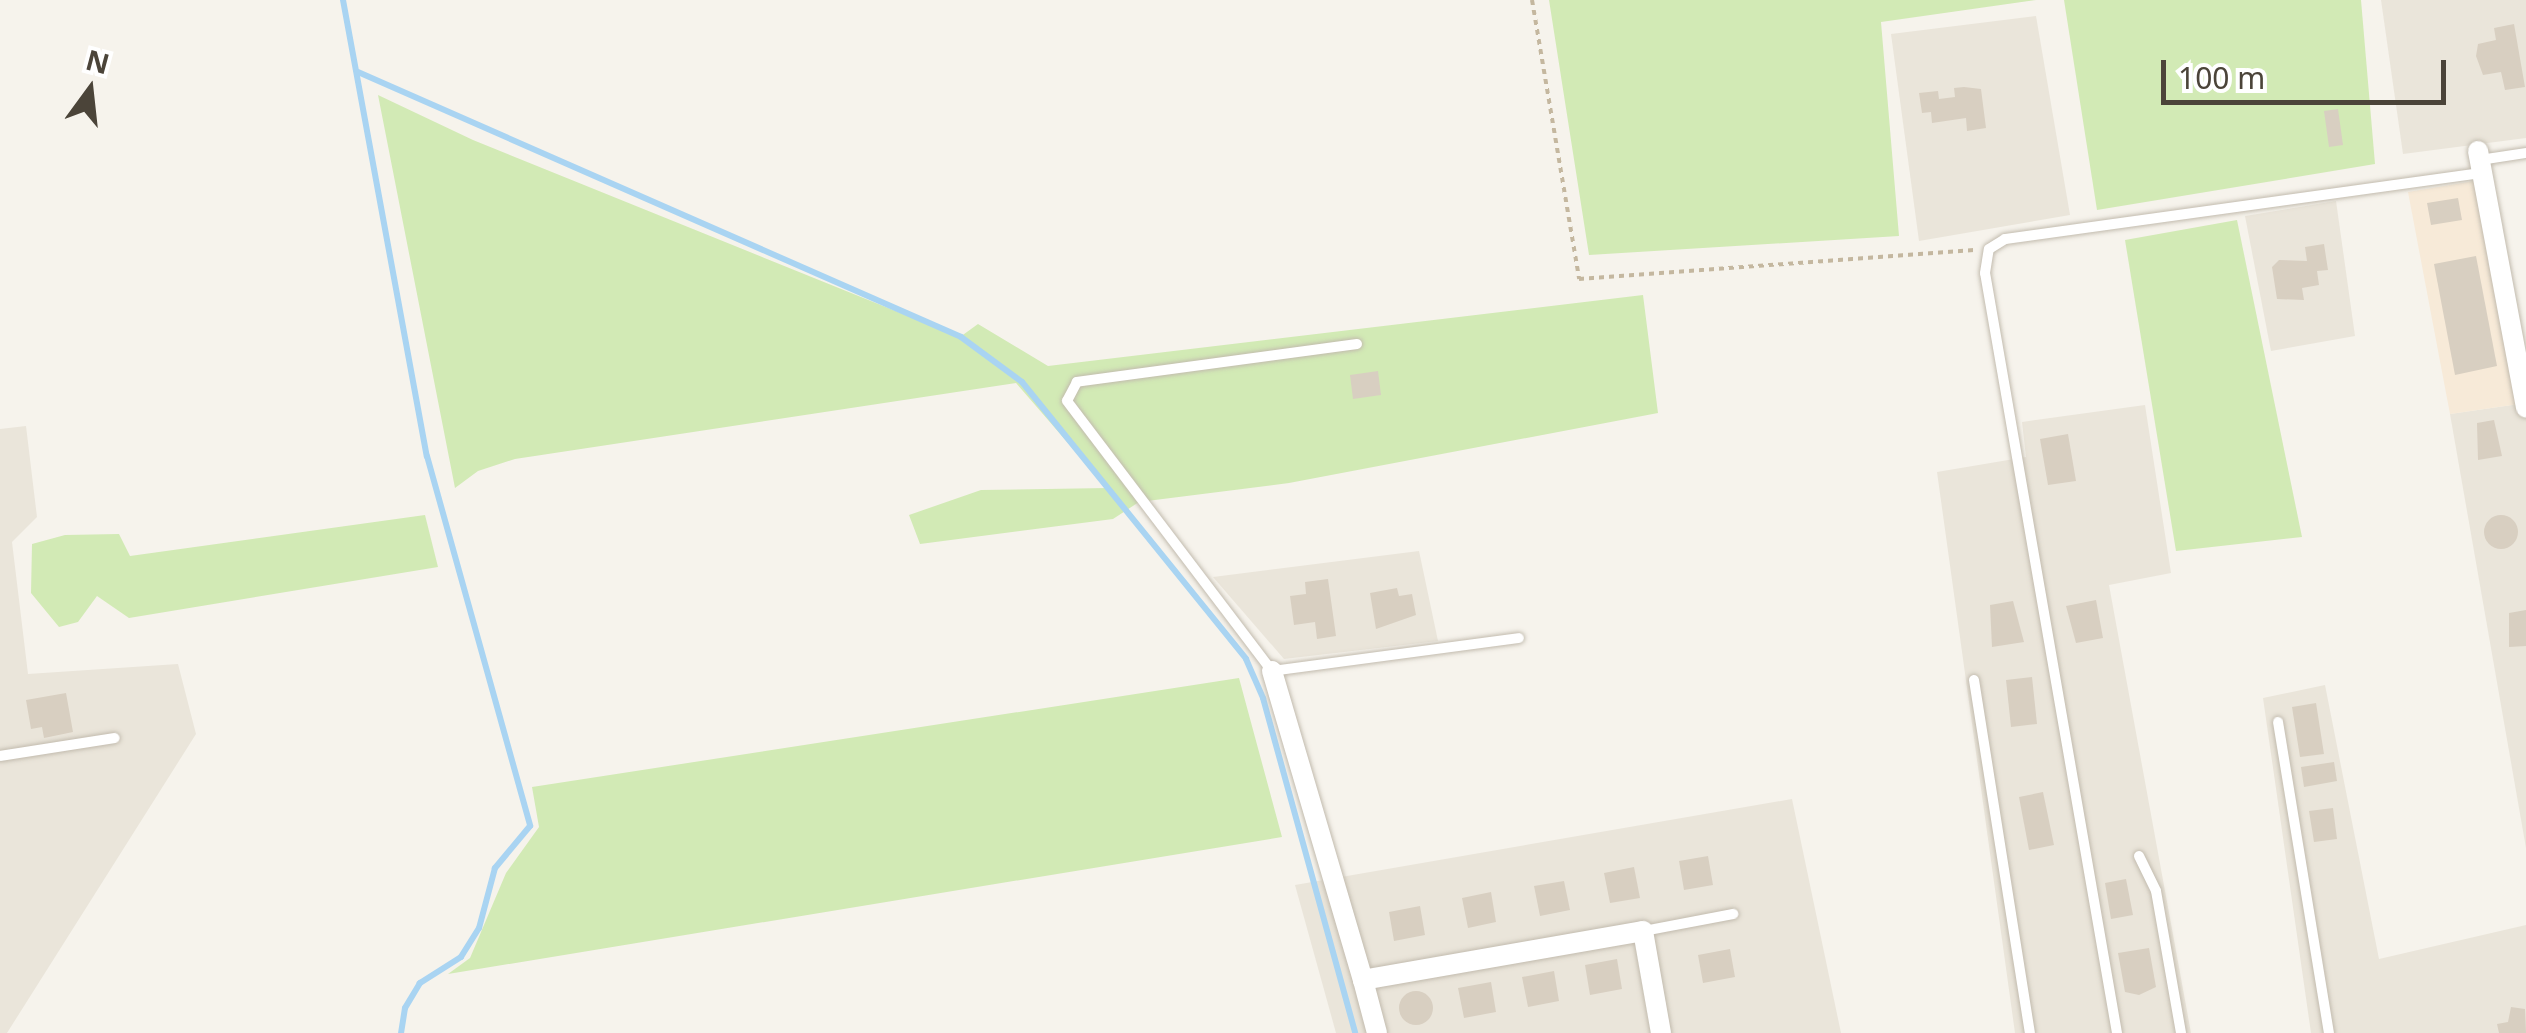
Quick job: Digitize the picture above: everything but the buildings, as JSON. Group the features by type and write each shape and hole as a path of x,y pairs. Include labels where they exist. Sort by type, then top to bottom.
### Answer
{"street":[{"path":"2480,161 2526,408"},
{"path":"1272,670 1377,1033"},
{"path":"1363,980 1643,931 1661,1033"}],"lane":[{"path":"2117,1033 1986,273 1989,249 2005,240 2526,153"},
{"path":"1357,344 1077,382 1068,389 1074,416 1272,670 1519,638"},
{"path":"1974,680 2030,1033"},
{"path":"2278,722 2329,1033"},
{"path":"0,756 115,738"},
{"path":"2139,856 2156,892 2181,1033"},
{"path":"1643,931 1733,914"}],"path":[{"path":"1532,0 1579,279 1989,249"}],"shaded area":[{"path":"2381,0 2526,0 2526,138 2403,154"},
{"path":"2036,16 2070,215 1919,241 1891,34"},
{"path":"2492,178 2526,403 2450,414 2408,192"},
{"path":"2336,201 2355,336 2271,351 2245,216"},
{"path":"2526,403 2526,848 2450,414"},
{"path":"2145,405 2171,573 2109,585 2191,1033 2015,1033 1937,472 2026,457 2022,422"},
{"path":"26,426 37,517 12,542 28,674 178,664 196,734 7,1033 0,1033 0,429"},
{"path":"1419,551 1438,641 1284,659 1213,577"},
{"path":"2325,685 2379,959 2526,925 2526,1033 2311,1033 2263,698"},
{"path":"1792,799 1841,1033 1336,1033 1295,885"}],"green space":[{"path":"1549,0 2036,0 1881,22 1899,236 1589,255"},
{"path":"2064,0 2361,0 2375,164 2097,210"},
{"path":"378,95 473,140 960,337 978,324 1048,366 1643,295 1658,413 1289,483 1139,502 1113,519 920,544 909,515 981,490 1107,488 1016,383 515,459 478,471 455,488"},
{"path":"2237,220 2302,537 2176,551 2125,240"},
{"path":"425,515 438,567 129,618 97,596 78,622 59,627 31,593 32,544 65,535 119,534 130,556"},
{"path":"1239,678 1282,837 448,974 470,958 506,873 539,827 532,787"}],"waterway":[{"path":"343,0 427,456 530,826 495,868 479,928 461,957 420,983 405,1008 401,1033"},
{"path":"358,72 961,337 1022,382 1246,659 1263,698 1355,1033"}]}
